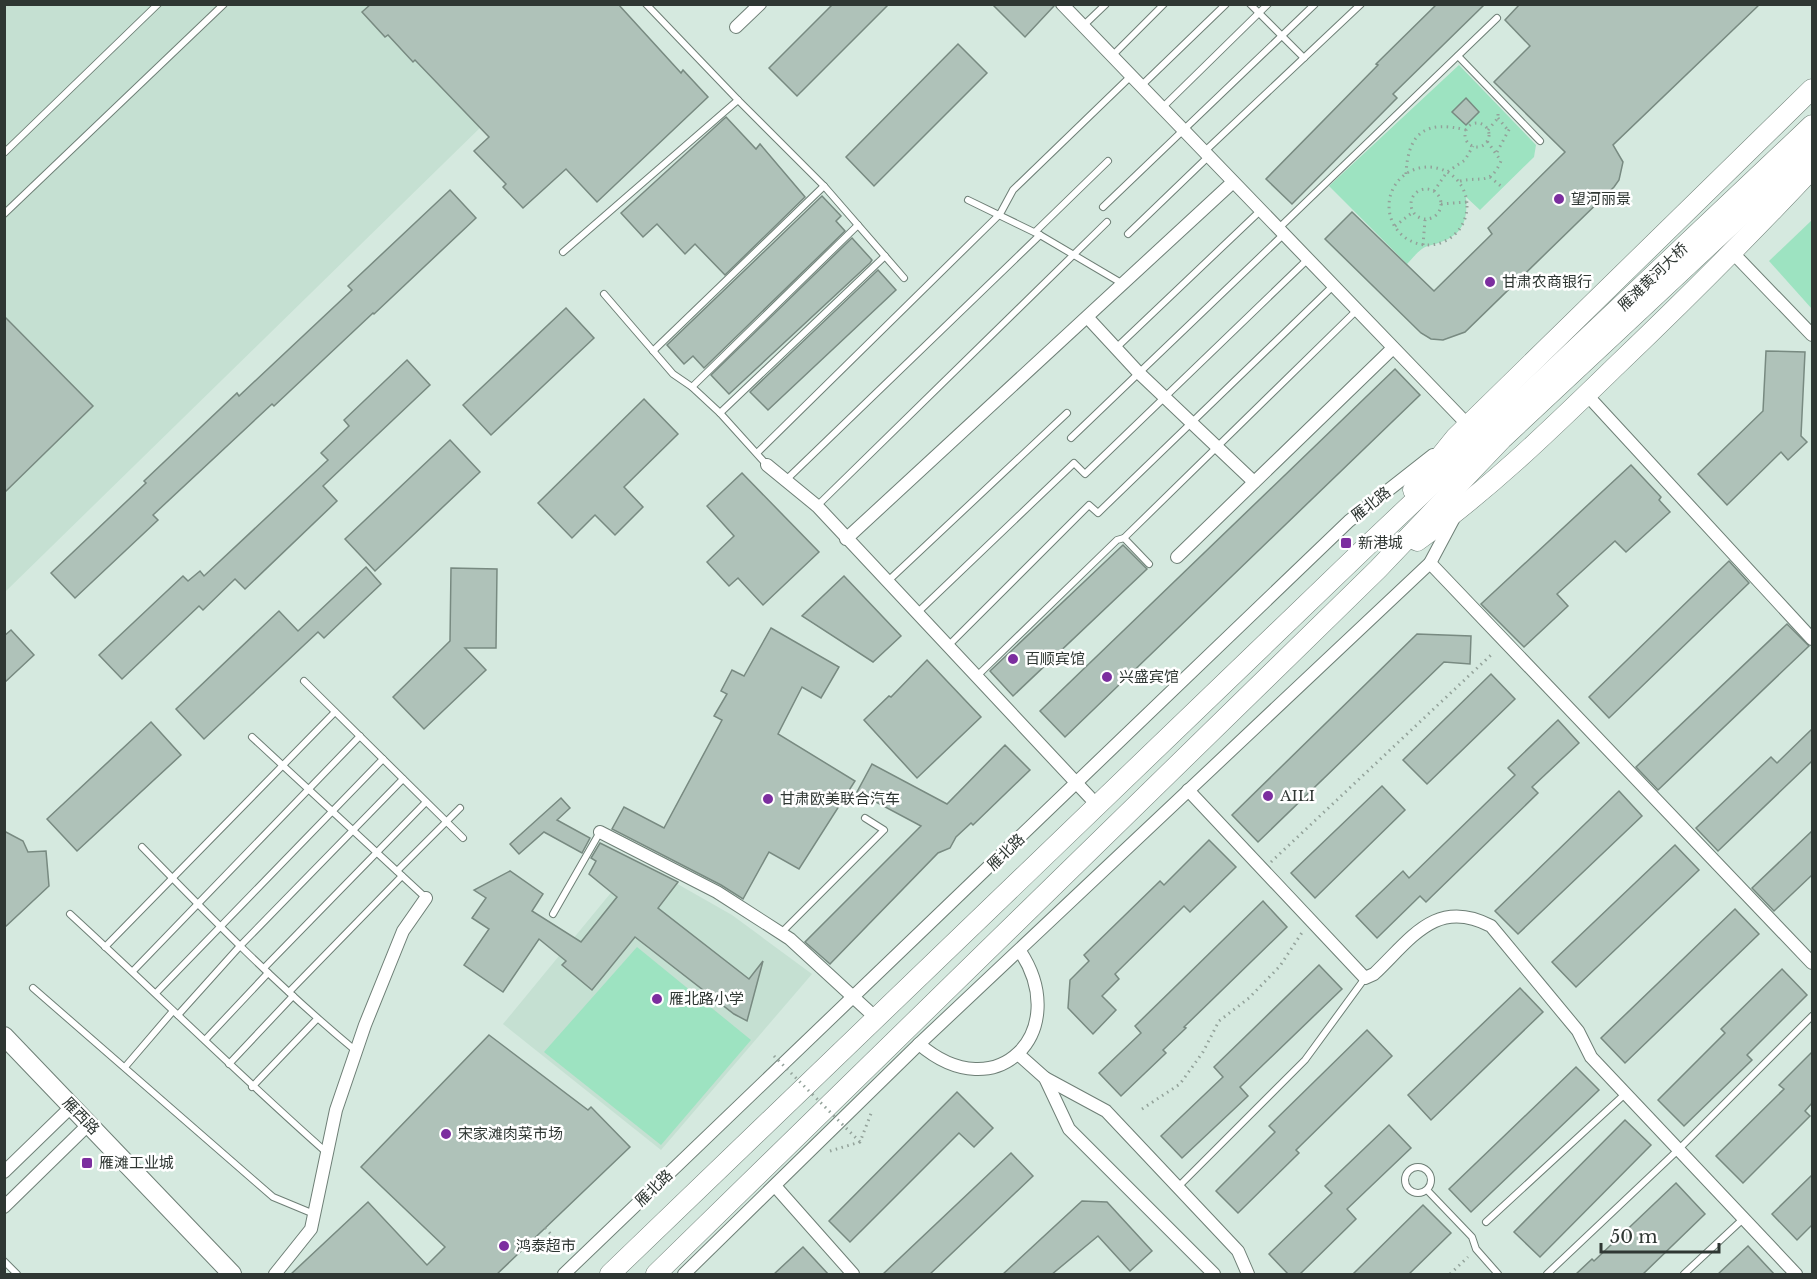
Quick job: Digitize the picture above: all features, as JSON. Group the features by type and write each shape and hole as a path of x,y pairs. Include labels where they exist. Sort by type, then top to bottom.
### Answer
{"main road":[{"path":"1792,108 1812,77"},
{"path":"1368,545 1462,432 1812,89"},
{"name":"雁滩黄河大桥","path":"1498,434 1812,125"},
{"name":"雁滩黄河大桥","path":"1498,434 1812,149"},
{"path":"1378,568 1456,513 1516,463 1733,252 1812,169"},
{"path":"1368,545 1498,434"},
{"path":"656,1275 1378,568 1498,434"},
{"name":"雁北路","path":"610,1275 1368,545"},
{"name":"雁西路","path":"4,1035 232,1275"}],"street":[{"path":"736,27 760,4"},
{"path":"1062,4 1393,348 1462,432"},
{"path":"846,539 1233,182"},
{"path":"1733,252 1812,335"},
{"path":"1088,318 1138,372 1254,482"},
{"path":"1177,557 1393,348"},
{"path":"1587,395 1812,639"},
{"name":"雁北路","path":"564,1275 1349,521 1462,432"},
{"path":"767,465 817,506 1098,806"},
{"path":"684,1275 919,1044 1430,563 1456,513"},
{"path":"1430,563 1812,963"},
{"path":"1188,790 1365,978 1374,974 1428,923 1452,914 1478,919 1491,926 1578,1031 1591,1058 1796,1275"},
{"path":"600,832 717,892 781,933 877,1019"},
{"path":"275,1275 311,1229 336,1110 356,1051 403,931 426,898"},
{"path":"919,1044 945,1062 975,1070 996,1067 1015,1059 1033,1030 1038,1009 1038,988 1032,968 1020,951"},
{"path":"1018,1054 1045,1078 1106,1111 1238,1251 1248,1275"},
{"path":"1045,1078 1069,1130 1214,1275"},
{"path":"4,1172 72,1106"},
{"path":"4,1207 89,1124"},
{"path":"775,1186 853,1275"}],"lane":[{"path":"4,153 158,4"},
{"path":"4,214 224,4"},
{"path":"646,4 824,186 904,278"},
{"path":"1083,26 1106,4"},
{"path":"1112,56 1164,4"},
{"path":"1141,86 1226,4"},
{"path":"1250,4 1304,58"},
{"path":"1162,108 1268,4"},
{"path":"1103,207 1316,4"},
{"path":"1128,234 1361,4"},
{"path":"1071,438 1497,18"},
{"path":"1458,56 1540,141"},
{"path":"756,453 1000,214 1013,190 1131,76"},
{"path":"563,252 738,100"},
{"path":"786,480 1037,234 1108,161"},
{"path":"653,351 824,186"},
{"path":"968,200 1037,234 1123,285"},
{"path":"1116,348 1261,210"},
{"path":"817,506 1107,222"},
{"path":"692,387 858,225"},
{"path":"720,413 885,256"},
{"path":"917,614 1074,463 1085,474 1308,259"},
{"path":"948,646 1089,505 1098,513 1333,285"},
{"path":"604,294 673,374 692,387 720,413 767,465"},
{"path":"976,677 1117,540 1124,538 1357,310"},
{"path":"886,582 1067,413"},
{"path":"1124,538 1149,564"},
{"path":"304,681 463,838"},
{"path":"105,947 335,712"},
{"path":"133,971 360,736"},
{"path":"252,737 426,898"},
{"path":"156,993 383,759"},
{"path":"125,1067 404,779"},
{"path":"205,1040 266,971 426,802"},
{"path":"229,1064 460,808"},
{"path":"781,933 884,830 865,818"},
{"path":"553,914 600,832"},
{"path":"142,847 266,971 356,1051"},
{"path":"70,914 133,971 252,1087 326,1153"},
{"path":"1178,1187 1305,1060 1365,978"},
{"path":"33,988 273,1197 314,1214"},
{"path":"1547,1275 1678,1150 1812,1016"},
{"path":"252,1087 317,1018"},
{"path":"1486,1222 1625,1094"},
{"path":"1415,1167 1427,1171 1431,1183 1426,1190 1418,1194 1407,1188 1404,1180 1408,1172 1415,1167"},
{"path":"1426,1190 1472,1237 1476,1249 1498,1275"},
{"path":"1684,1275 1743,1219"},
{"path":"4,1261 17,1275"}],"path":[{"path":"1497,96 1498,118 1507,129"},
{"path":"1459,182 1490,177 1501,161 1487,141 1488,130 1498,118"},
{"path":"1497,153 1507,129 1519,119"},
{"path":"1487,141 1481,146 1473,146 1466,138 1466,130 1478,123 1488,130"},
{"path":"1406,174 1430,167 1447,172 1459,182 1467,202 1464,223 1456,234 1445,242 1423,245 1406,239 1394,226 1389,205 1391,193 1406,174 1407,154 1413,139 1424,129 1449,126 1466,130"},
{"path":"1434,191 1447,172 1465,160 1473,146"},
{"path":"1490,177 1503,188"},
{"path":"1425,220 1413,212 1410,202 1415,194 1424,189 1434,191 1442,204"},
{"path":"1442,204 1467,202"},
{"path":"1425,220 1435,217 1442,204"},
{"path":"1394,226 1413,212"},
{"path":"1423,245 1425,220"},
{"path":"1264,869 1491,655"},
{"path":"1142,1109 1180,1084 1203,1052 1219,1021 1249,998 1280,966 1311,919"},
{"path":"774,1056 860,1142"},
{"path":"545,1228 577,1262"},
{"path":"1450,1275 1476,1249"}],"shaded area":[{"path":"5,5 382,5 487,121 5,592"},
{"name":"雁北路小学","path":"637,861 732,915 812,974 661,1150 503,1024"}],"green space":[{"path":"1459,65 1536,145 1534,157 1480,210 1466,197 1465,217 1459,231 1446,240 1425,247 1407,264 1329,186"},
{"path":"1812,220 1812,309 1769,261"},
{"path":"637,947 751,1040 661,1145 544,1052"}],"building":[{"path":"371,4 618,4 681,73 683,70 708,97 597,202 566,169 523,208 503,187 506,184 474,151 489,137 415,60 413,62 388,35 385,37 362,12"},
{"path":"833,4 889,4 797,96 769,68"},
{"path":"992,4 1054,4 1054,6 1025,37"},
{"path":"1437,4 1485,4 1393,94 1397,98 1292,204 1266,179"},
{"path":"1520,4 1760,4 1613,145 1623,162 1619,180 1614,187 1465,332 1443,340 1431,339 1421,333 1325,239 1352,212 1434,291 1492,234 1488,228 1565,152 1494,82 1530,46 1505,20"},
{"path":"958,44 987,73 874,186 846,157"},
{"path":"1466,98 1479,112 1466,125 1452,112"},
{"path":"726,117 756,149 760,144 805,197 725,275 695,244 685,254 657,224 643,237 621,213"},
{"path":"450,190 476,218 153,515 158,520 75,598 51,573 237,393 239,396 352,290 348,286"},
{"path":"822,196 841,216 836,221 845,231 704,368 693,356 684,364 667,345"},
{"path":"852,238 872,260 870,263 729,394 711,375"},
{"path":"878,270 896,290 768,410 750,392"},
{"path":"566,308 594,338 491,435 463,405"},
{"path":"4,316 93,406 4,493"},
{"path":"1766,351 1805,352 1801,436 1807,442 1788,460 1781,452 1727,505 1698,474 1763,411"},
{"path":"407,360 430,385 323,486 337,501 245,589 235,579 203,610 199,606 122,679 99,655 183,576 188,581 200,571 204,576 328,460 321,453 349,426 344,420"},
{"path":"1395,369 1420,395 1065,737 1040,711"},
{"path":"644,399 678,434 624,487 643,507 615,535 595,515 572,538 538,503"},
{"path":"450,440 480,472 375,571 345,539"},
{"path":"1631,465 1661,497 1659,500 1670,512 1626,552 1615,541 1557,594 1568,606 1524,647 1481,604"},
{"path":"742,473 819,552 763,605 738,578 729,586 707,562 734,536 707,506"},
{"path":"1123,545 1147,569 1013,696 990,671"},
{"path":"1729,561 1749,583 1609,718 1589,697"},
{"path":"366,567 381,584 324,638 318,632 204,739 176,709 279,611 298,631"},
{"path":"451,568 497,569 496,648 465,648 486,670 424,729 393,697 450,641"},
{"path":"844,576 901,636 873,662 802,616"},
{"path":"1787,624 1809,646 1658,790 1636,767"},
{"path":"771,628 839,667 821,698 802,687 778,734 855,781 799,869 769,852 743,899 721,885 612,829 624,807 664,828 722,720 714,716 727,694 721,691 732,670 744,676"},
{"path":"11,630 34,655 4,683 4,636"},
{"path":"1417,634 1471,636 1470,664 1444,662 1258,842 1232,815"},
{"path":"927,660 981,717 917,778 864,720 889,696 891,697"},
{"path":"1491,674 1515,699 1427,784 1403,760"},
{"path":"1558,720 1579,743 1532,787 1538,793 1426,902 1420,896 1377,938 1356,916 1403,871 1409,878 1515,775 1508,768"},
{"path":"151,722 181,755 77,851 47,819"},
{"path":"1812,729 1812,761 1718,851 1696,828 1771,757 1777,763"},
{"path":"1005,745 1030,770 973,825 971,823 956,837 950,848 938,853 830,964 805,942 921,826 857,792 872,764 947,804"},
{"path":"1382,786 1405,810 1315,898 1291,873"},
{"path":"1619,791 1642,816 1518,934 1495,911"},
{"path":"561,798 570,808 557,820 590,838 582,853 544,832 519,854 510,844"},
{"path":"4,831 23,841 28,852 46,851 49,886 4,928"},
{"path":"1812,831 1812,875 1774,911 1752,888"},
{"path":"1209,840 1236,867 1190,912 1184,906 1115,974 1119,979 1102,996 1116,1010 1093,1034 1068,1008 1070,980 1089,961 1084,955 1160,881 1164,885"},
{"path":"600,843 678,882 658,908 749,979 763,961 747,1021 734,1014 635,937 592,990 562,965 566,961 539,939 503,992 464,965 489,929 472,918 486,898 474,890 510,871 543,894 532,911 581,942 617,897 589,874 596,861 591,858"},
{"path":"1675,845 1699,870 1576,987 1552,962"},
{"path":"1263,901 1287,927 1184,1027 1186,1028 1163,1050 1166,1053 1121,1096 1099,1073 1141,1033 1135,1026"},
{"path":"1735,909 1759,934 1625,1063 1601,1038"},
{"path":"1319,965 1342,989 1240,1087 1248,1096 1182,1158 1161,1136 1223,1077 1214,1067"},
{"path":"1782,969 1807,995 1747,1055 1752,1060 1684,1126 1658,1100 1725,1033 1721,1029"},
{"path":"1520,988 1543,1012 1431,1120 1408,1095"},
{"path":"1367,1030 1392,1056 1296,1150 1299,1153 1238,1213 1216,1191 1275,1132 1269,1126"},
{"path":"489,1035 588,1110 591,1107 630,1147 496,1275 290,1275 368,1202 427,1265 445,1247 361,1167"},
{"path":"1812,1052 1812,1103 1805,1111 1810,1116 1743,1183 1716,1156 1784,1089 1779,1085"},
{"path":"1576,1067 1599,1090 1471,1212 1449,1189"},
{"path":"957,1092 993,1128 974,1147 959,1133 850,1242 829,1221"},
{"path":"1625,1120 1651,1145 1540,1257 1514,1232"},
{"path":"1389,1125 1411,1148 1347,1209 1356,1219 1299,1275 1289,1275 1269,1254 1332,1193 1325,1186"},
{"path":"1011,1153 1033,1176 929,1275 882,1275"},
{"path":"1812,1175 1812,1225 1797,1240 1772,1214"},
{"path":"1676,1183 1705,1214 1642,1275 1575,1275 1592,1259 1594,1261"},
{"path":"1082,1201 1107,1202 1152,1251 1130,1271 1098,1236 1051,1275 1002,1275"},
{"path":"1423,1205 1451,1233 1408,1275 1352,1275"},
{"path":"1748,1246 1775,1275 1717,1275"},
{"path":"803,1247 829,1275 773,1275"}],"place":[{"name":"望河丽景","path":"1559,199"},
{"name":"甘肃农商银行","path":"1490,282"},
{"name":"新港城","path":"1346,543"},
{"name":"百顺宾馆","path":"1013,659"},
{"name":"兴盛宾馆","path":"1107,677"},
{"name":"AILI","path":"1268,796"},
{"name":"甘肃欧美联合汽车","path":"768,799"},
{"name":"雁北路小学","path":"657,999"},
{"name":"宋家滩肉菜市场","path":"446,1134"},
{"name":"雁滩工业城","path":"87,1163"},
{"name":"鸿泰超市","path":"504,1246"}]}
